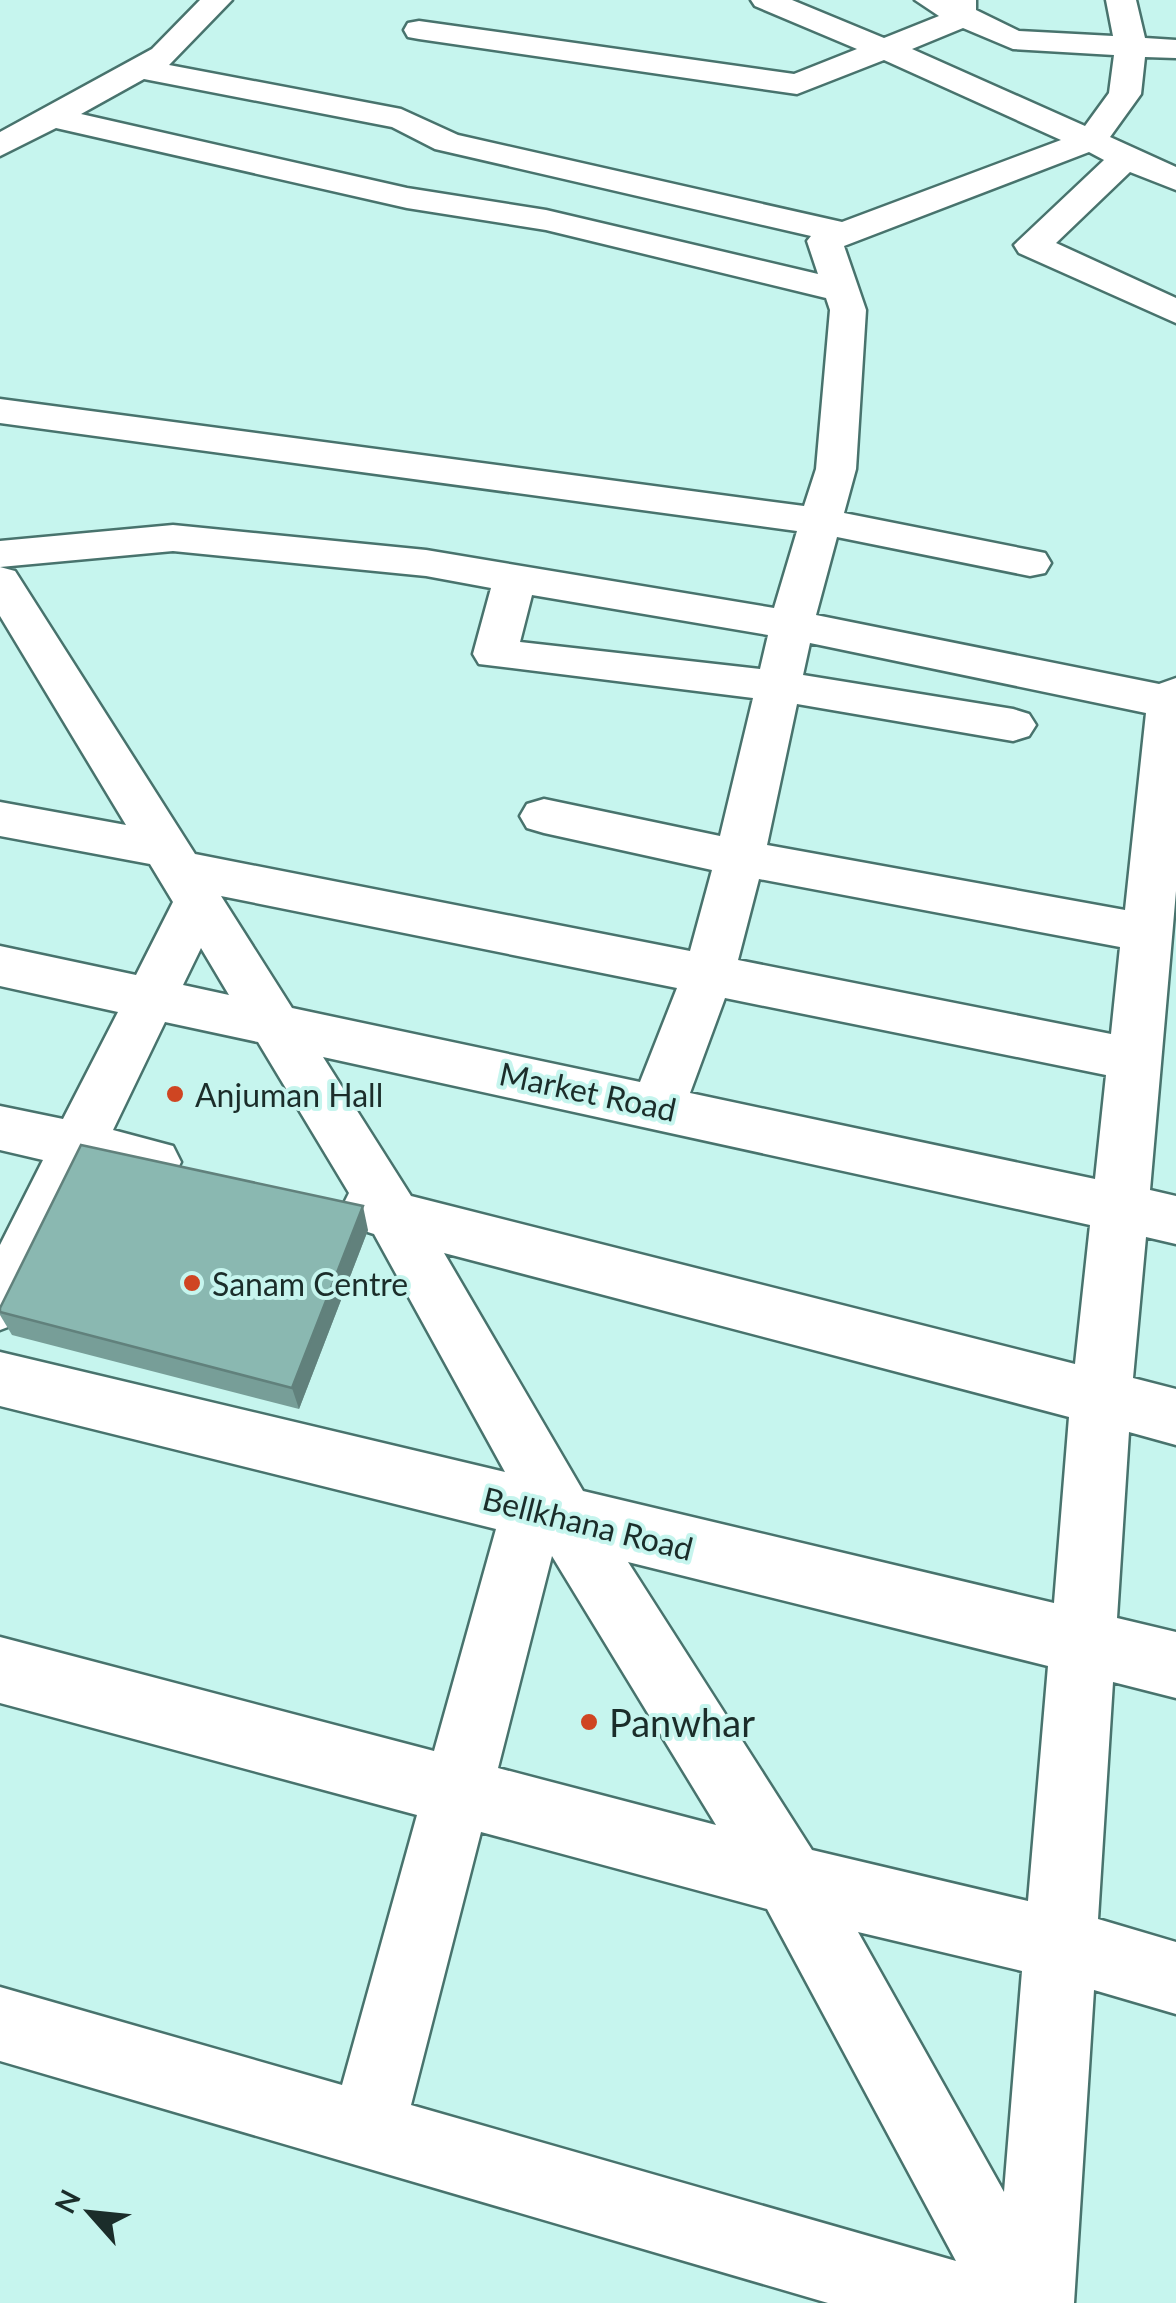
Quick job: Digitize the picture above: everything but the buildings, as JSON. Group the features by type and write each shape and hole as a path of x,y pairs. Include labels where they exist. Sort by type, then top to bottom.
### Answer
{"street":[{"path":"0,146 163,56 217,0"},
{"path":"766,0 1176,180"},
{"path":"930,0 960,9 1013,40 1176,49"},
{"path":"1121,0 1131,46 1125,94 1108,148 1109,176 1032,245 1176,312"},
{"path":"420,30 797,84 960,9"},
{"path":"139,69 401,119 447,142 846,234"},
{"path":"54,118 407,198 546,220 842,292"},
{"path":"658,1106 707,977 740,858 792,625 836,469 848,310 825,242 1108,148"},
{"path":"0,410 820,522 1030,563"},
{"path":"0,554 173,538 426,563 792,625 1173,697 1133,1059 1147,1213 1101,1400 1034,2303"},
{"path":"515,578 495,654 778,686 1013,725"},
{"path":"0,582 392,1214 548,1513 790,1880 1022,2303"},
{"path":"544,816 740,858 1146,932"},
{"path":"0,818 180,873 1133,1059"},
{"path":"0,1304 151,998 180,873"},
{"name":"Market Road","path":"0,966 1147,1213"},
{"path":"0,1128 207,1174"},
{"path":"318,1198 1176,1417"},
{"name":"Bellkhana Road","path":"0,1379 1176,1665"},
{"path":"367,2130 458,1792 548,1513"},
{"path":"0,1670 790,1880 1062,1945 1176,1978"},
{"path":"0,2024 964,2303"}],"place":[{"name":"Anjuman Hall","path":"175,1094"},
{"name":"Sanam Centre","path":"192,1283"},
{"name":"Panwhar","path":"589,1722"}]}
